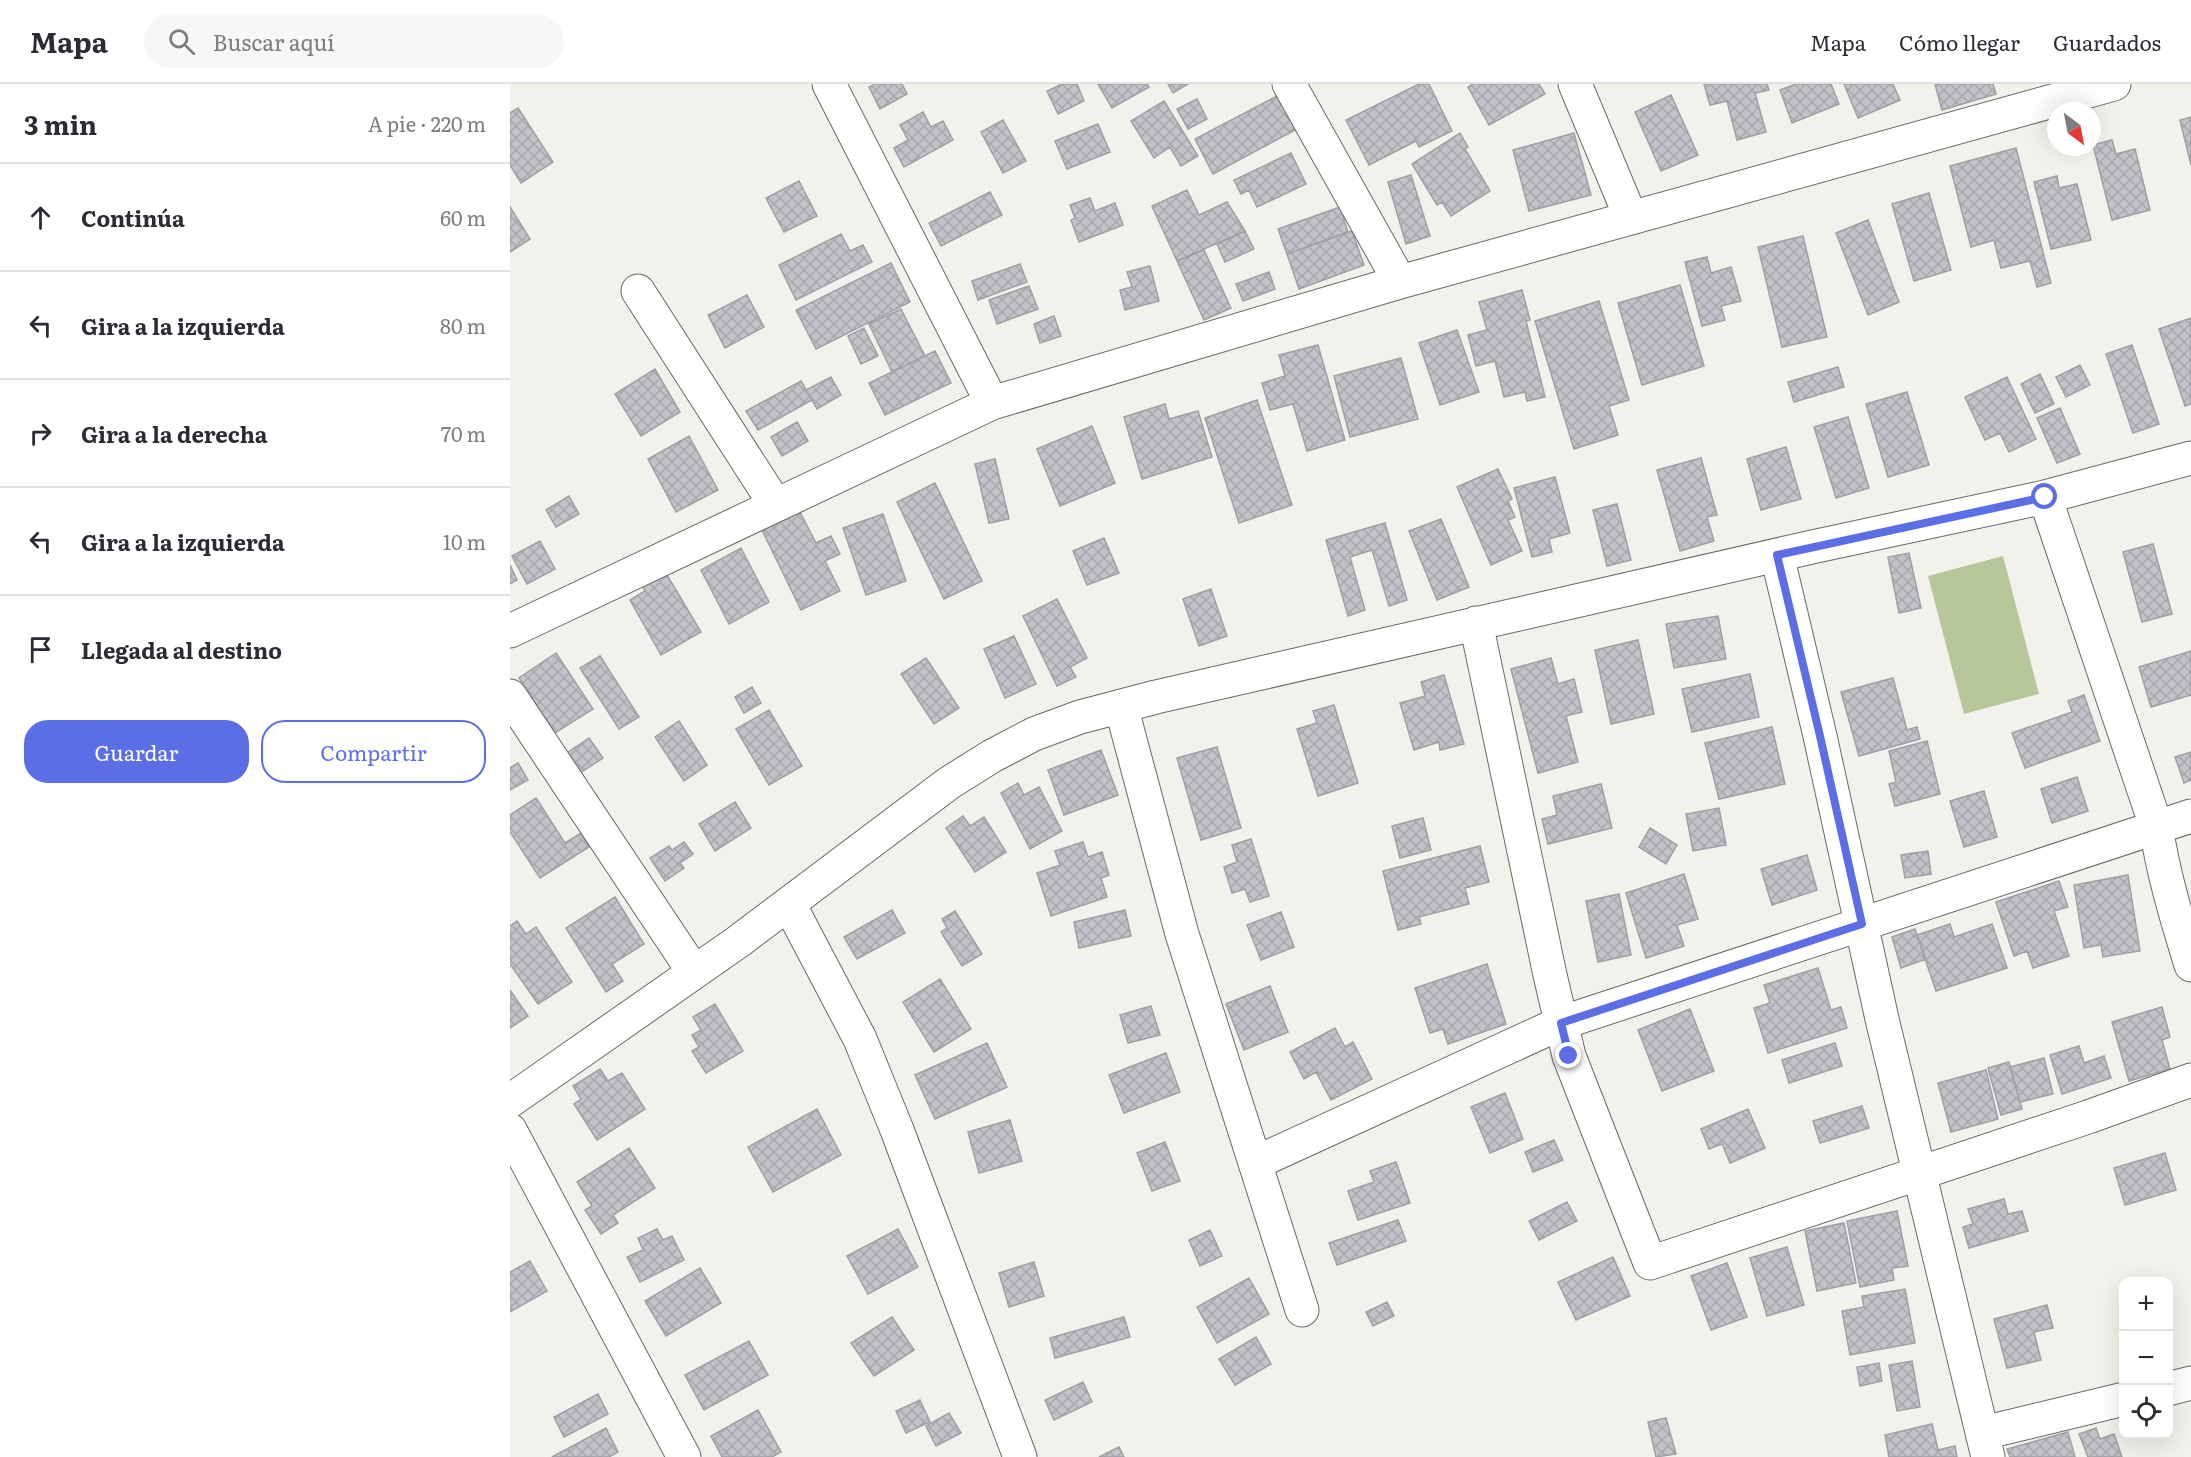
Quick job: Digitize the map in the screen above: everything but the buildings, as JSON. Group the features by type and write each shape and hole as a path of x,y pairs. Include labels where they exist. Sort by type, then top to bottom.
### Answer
{"street":[{"path":"829,84 992,403"},
{"path":"1289,84 1400,282"},
{"path":"1575,84 1631,218"},
{"path":"510,631 774,504 992,403 1400,282 2114,84"},
{"path":"638,291 774,504"},
{"path":"510,1101 789,904 949,783 992,756 1034,734 1080,717 1121,706 1476,623 2045,497 2191,458"},
{"path":"2045,497 2156,826 2172,904 2191,965"},
{"path":"1777,555 1919,1173 1986,1445 2119,1401"},
{"path":"1476,623 1569,1056 1650,1263 2191,1080"},
{"path":"510,696 694,972"},
{"path":"1121,706 1182,934 1302,1310"},
{"path":"1255,1163 1561,1023 2191,816"},
{"path":"789,904 860,1039 897,1130 1020,1457"},
{"path":"510,1131 684,1457"},
{"path":"2173,1388 2191,1383"}],"green space":[{"path":"2003,556 2039,694 1964,714 1928,576"}],"route":[{"path":"1569,1056 1561,1023 1862,924 1777,555 2045,497"}]}
